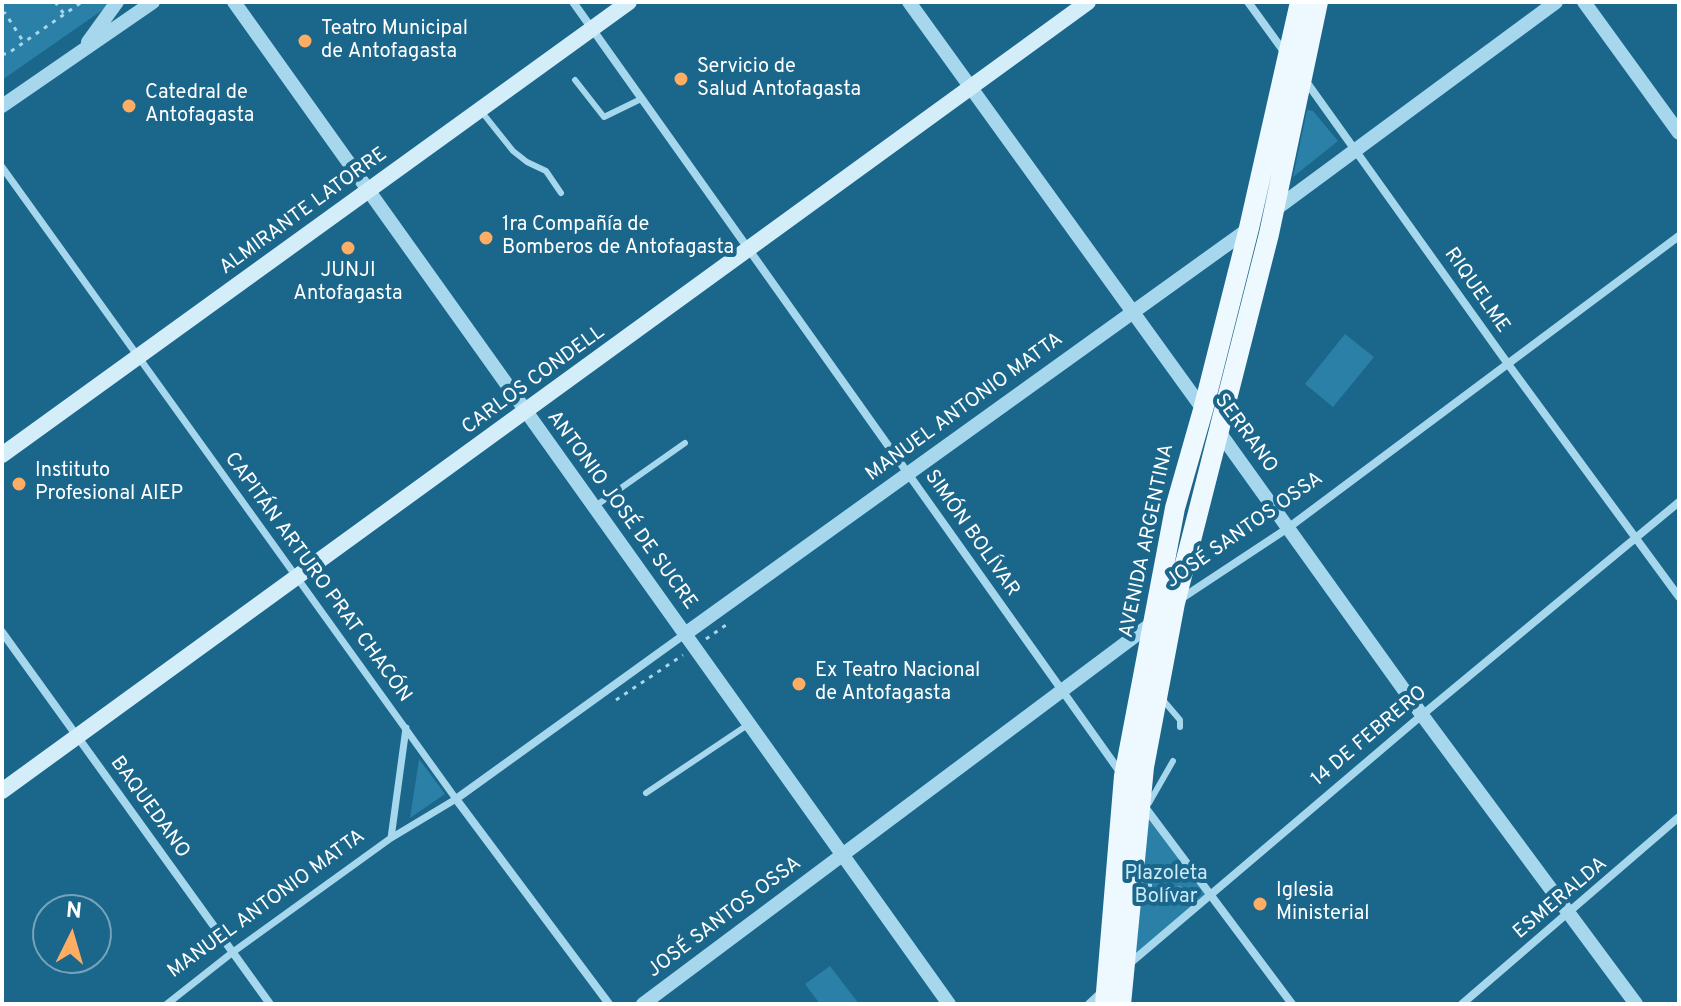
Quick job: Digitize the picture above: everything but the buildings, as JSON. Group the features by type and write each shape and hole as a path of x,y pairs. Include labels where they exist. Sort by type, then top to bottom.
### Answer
{"main road":[{"name":"ALMIRANTE LATORRE","path":"2,455 629,2"},
{"name":"CARLOS CONDELL","path":"2,791 1088,2"},
{"name":"AVENIDA ARGENTINA","path":"1106,996 1124,776 1175,508 1249,228 1300,2"},
{"name":"AVENIDA ARGENTINA","path":"1121,1004 1143,804 1158,694 1175,603 1274,210 1318,2"}],"street":[{"path":"80,52 117,2"},
{"path":"2,106 153,2"},
{"name":"ANTONIO JOSÉ DE SUCRE","path":"234,2 949,1004"},
{"name":"SIMÓN BOLÍVAR","path":"573,2 1143,804 1292,1004"},
{"name":"SERRANO","path":"909,2 1422,715 1636,1004"},
{"name":"RIQUELME","path":"1248,2 1679,597"},
{"name":"MANUEL ANTONIO MATTA","path":"167,1004 233,952 391,838 456,799 1274,210 1556,2"},
{"path":"1584,2 1679,133"},
{"name":"CAPITÁN ARTURO PRAT CHACÓN","path":"2,167 456,799 609,1004"},
{"name":"JOSÉ SANTOS OSSA","path":"643,1004 1154,622 1175,603 1288,528 1679,236"},
{"name":"14 DE FEBRERO","path":"1089,1004 1106,996 1124,969 1209,894 1679,502"},
{"name":"BAQUEDANO","path":"2,632 270,1004"},
{"name":"MANUEL ANTONIO MATTA","path":"391,838 406,728"},
{"name":"ESMERALDA","path":"1462,1004 1679,817"}],"lane":[{"path":"575,80 604,117 641,99"},
{"path":"481,111 513,151 546,171 561,193"},
{"path":"594,507 685,443"},
{"path":"1158,694 1180,720 1180,727"},
{"path":"646,793 749,724"},
{"path":"1143,804 1173,761"}],"path":[{"path":"55,2 64,14"},
{"path":"2,54 7,54 82,2"},
{"path":"2,13 24,42"},
{"path":"1144,884 1188,889"}],"green space":[{"path":"2,2 114,2 2,80"},
{"path":"1307,110 1313,111 1338,141 1293,177"},
{"path":"1345,334 1374,357 1333,407 1305,384"},
{"path":"419,760 445,794 410,818"},
{"name":"Plazoleta Bolívar","path":"1141,800 1209,894 1124,969"},
{"path":"830,966 859,1004 820,1004 805,984"}],"place":[{"name":"Teatro Municipal de Antofagasta","path":"305,41"},
{"name":"Servicio de Salud Antofagasta","path":"681,79"},
{"name":"Catedral de Antofagasta","path":"129,106"},
{"name":"1ra Compañía de Bomberos de Antofagasta","path":"486,238"},
{"name":"JUNJI Antofagasta","path":"348,248"},
{"name":"Instituto Profesional AIEP","path":"19,484"},
{"name":"Ex Teatro Nacional de Antofagasta","path":"799,684"},
{"name":"Iglesia Ministerial","path":"1260,904"}]}
